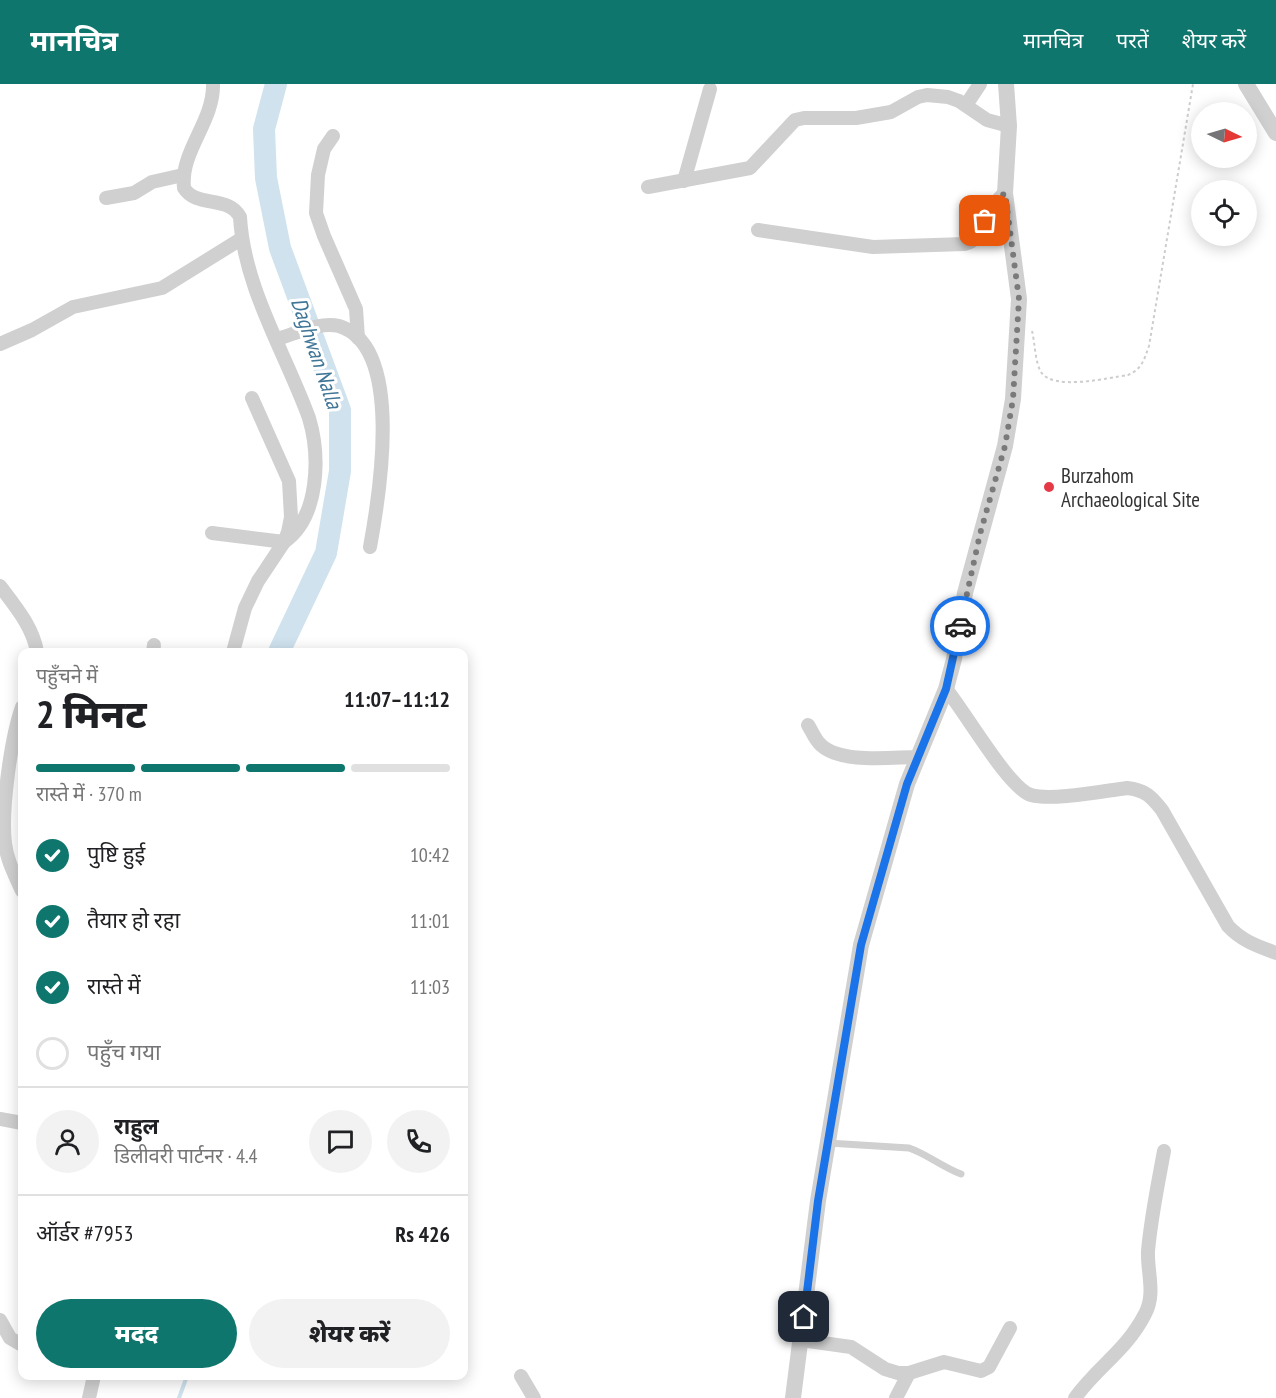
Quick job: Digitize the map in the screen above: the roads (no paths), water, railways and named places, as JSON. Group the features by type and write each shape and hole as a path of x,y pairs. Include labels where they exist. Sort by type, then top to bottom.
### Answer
{"street":[{"path":"212,533 284,542 291,537 303,520 313,489 316,464 314,435 309,418 252,280 241,239 240,217 234,208 186,192 183,175 185,164 209,114 213,84"},
{"path":"966,105 980,84"},
{"path":"793,1398 818,1201 869,912 907,784 946,689 968,584 1005,446 1013,399 1019,299 1005,193 1009,126 1006,84"},
{"path":"1246,84 1276,133"},
{"path":"684,181 710,89"},
{"path":"648,187 750,168 795,120 856,118 891,112 918,97 927,95 948,97 966,105 987,120 1009,126"},
{"path":"333,136 324,149 318,175 316,213 356,309 358,338"},
{"path":"106,198 134,193 152,182 183,175"},
{"path":"758,230 873,246 965,244 977,238 993,204 1005,193"},
{"path":"0,344 74,307 162,288 241,239"},
{"path":"277,339 322,326 339,326 348,330 365,346 378,385 382,417 379,498 370,547"},
{"path":"234,648 245,608 258,581 284,542 291,517 289,481 252,398"},
{"path":"0,586 25,620 36,648"},
{"path":"946,689 960,705 1006,774 1023,792 1032,796 1048,796 1127,788 1150,794 1162,810 1228,926 1238,936 1254,945 1276,952"},
{"path":"18,714 6,737 6,798 2,844 18,883"},
{"path":"808,725 822,747 836,753 854,757 918,757"},
{"path":"0,1119 18,1122"},
{"path":"1075,1398 1095,1372 1121,1350 1147,1312 1150,1295 1148,1253 1164,1151"},
{"path":"0,1320 10,1338 18,1343"},
{"path":"801,1340 851,1347 885,1369 909,1373 944,1362 976,1370 986,1370 1010,1328"},
{"path":"896,1398 909,1373"},
{"path":"521,1376 534,1398"},
{"path":"89,1398 93,1380"}],"lane":[{"path":"828,1143 909,1148 919,1151 946,1169 961,1174"}],"waterway":[{"name":"Daghwan Nalla","path":"276,84 264,129 266,178 280,248 340,410 340,471 326,553 281,648"},
{"name":"Daghwan Nalla","path":"179,1398 186,1380"}],"place":[{"name":"Burzahom Archaeological Site","path":"1049,487"}]}
